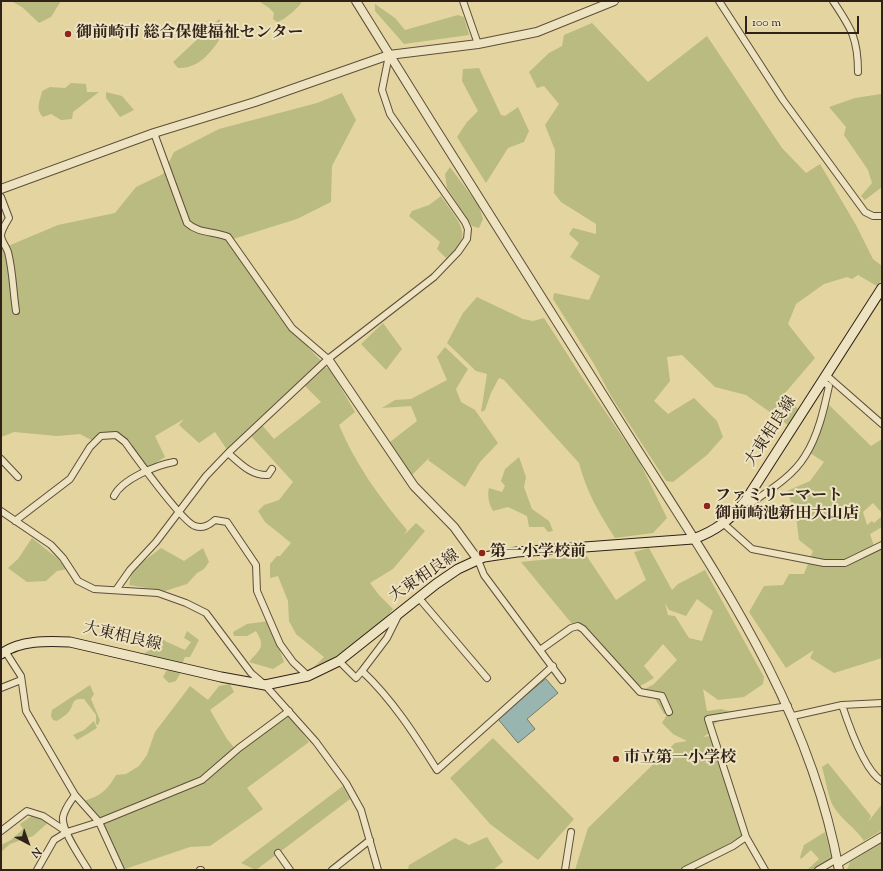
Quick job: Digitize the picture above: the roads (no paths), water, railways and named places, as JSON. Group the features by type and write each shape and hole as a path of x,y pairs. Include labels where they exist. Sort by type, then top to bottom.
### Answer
{"main road":[{"name":"大東相良線","path":"3,652 34,642 70,642 221,677 265,685 308,676 338,661 418,597 458,569 478,560 496,554 693,539 724,524 746,500 882,288"}],"street":[{"path":"356,1 693,539 740,611 788,706 811,764 827,817 838,864"},
{"path":"463,1 478,44"},
{"path":"1,189 154,133 255,102 389,55 478,44 537,32 614,1"},
{"path":"719,1 783,100 865,212 873,216 882,216"},
{"path":"833,1 855,39 858,53 858,72"},
{"path":"116,590 130,570 156,542 206,476 228,453 328,359 434,276 458,252 467,239 468,229 465,222 390,114 382,90 389,55"},
{"path":"154,133 188,224 194,230 221,233 228,236 292,328 328,359 414,486 454,527 478,560 484,575 562,680"},
{"path":"1,197 8,218 1,233 1,239 8,254 14,282 13,290 16,311"},
{"path":"824,378 882,424"},
{"path":"746,500 752,503 790,474 805,457 823,412 829,386 824,378"},
{"path":"15,521 70,479 90,447 101,436 116,435 125,442 179,512 193,526 202,527 215,520 227,522 256,565 257,591 280,644 294,662 308,676"},
{"path":"228,453 252,473 260,476 268,475 272,469"},
{"path":"1,459 18,477"},
{"path":"114,496 119,488 134,477 162,464 174,462"},
{"path":"1,511 51,545 63,558 78,581 94,588 158,592 206,613 251,673 265,685 316,742 346,783 361,810 378,870"},
{"path":"724,524 752,549 824,563 845,563 882,545"},
{"path":"418,597 487,678"},
{"path":"338,661 356,678 388,638 400,612"},
{"path":"540,650 571,628 578,626 583,629 640,692 662,696 669,712"},
{"path":"3,652 21,676 26,711 75,795 98,822 121,870"},
{"path":"362,671 374,683 416,736 437,770 553,666"},
{"path":"1,688 21,680"},
{"path":"792,716 842,706 882,703"},
{"path":"765,870 746,837 708,719 788,706"},
{"path":"842,706 852,736 874,774 882,781"},
{"path":"37,870 54,840 67,832 98,822 202,780 240,748 289,711"},
{"path":"75,795 65,809 63,819 67,832 88,870"},
{"path":"1,831 27,811 43,816 67,832"},
{"path":"565,870 571,832"},
{"path":"685,870 733,846 746,837"},
{"path":"818,870 838,864 882,837"},
{"path":"332,870 370,840"},
{"path":"278,853 290,870"}],"water":[{"path":"546,679 558,693 527,719 535,729 518,743 498,719"}],"place":[{"name":"御前崎市 総合保健福祉センター","path":"68,34"},
{"name":"ファミリーマート 御前崎池新田大山店","path":"707,506"},
{"name":"第一小学校前","path":"482,553"},
{"name":"市立第一小学校","path":"616,759"}]}
